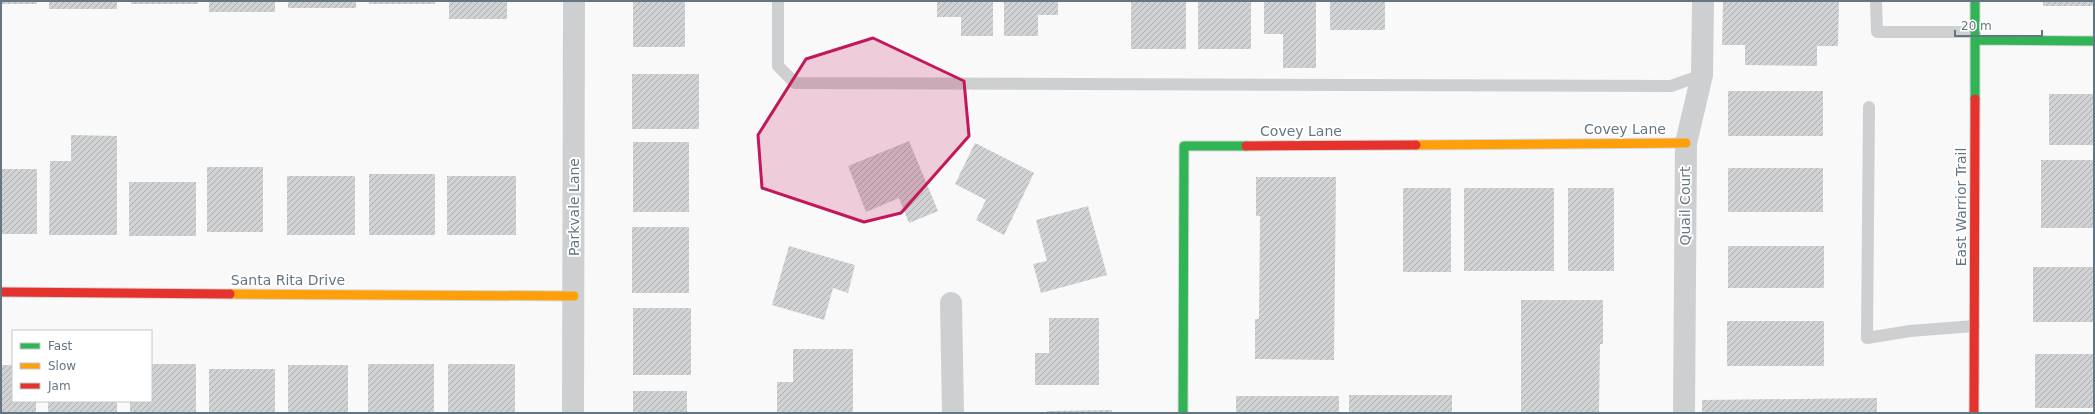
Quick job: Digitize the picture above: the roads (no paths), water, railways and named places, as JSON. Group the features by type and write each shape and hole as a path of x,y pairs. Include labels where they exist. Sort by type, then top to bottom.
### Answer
{"street":[{"name":"Parkvale Lane","path":"574,1 574,413"},
{"name":"Quail Court","path":"1684,413 1686,143 1702,75 1702,1"},
{"name":"East Warrior Trail","path":"1974,413 1975,1"},
{"path":"1975,36 2094,41"},
{"name":"Covey Lane","path":"1183,413 1184,146 1686,143"},
{"name":"Santa Rita Drive","path":"1,292 574,296"},
{"path":"951,303 953,413"}],"lane":[{"path":"778,1 778,66 795,83 1671,86 1702,75"},
{"path":"1876,1 1877,32 1975,36"},
{"path":"1869,107 1868,338 1910,331 1974,326"}]}
